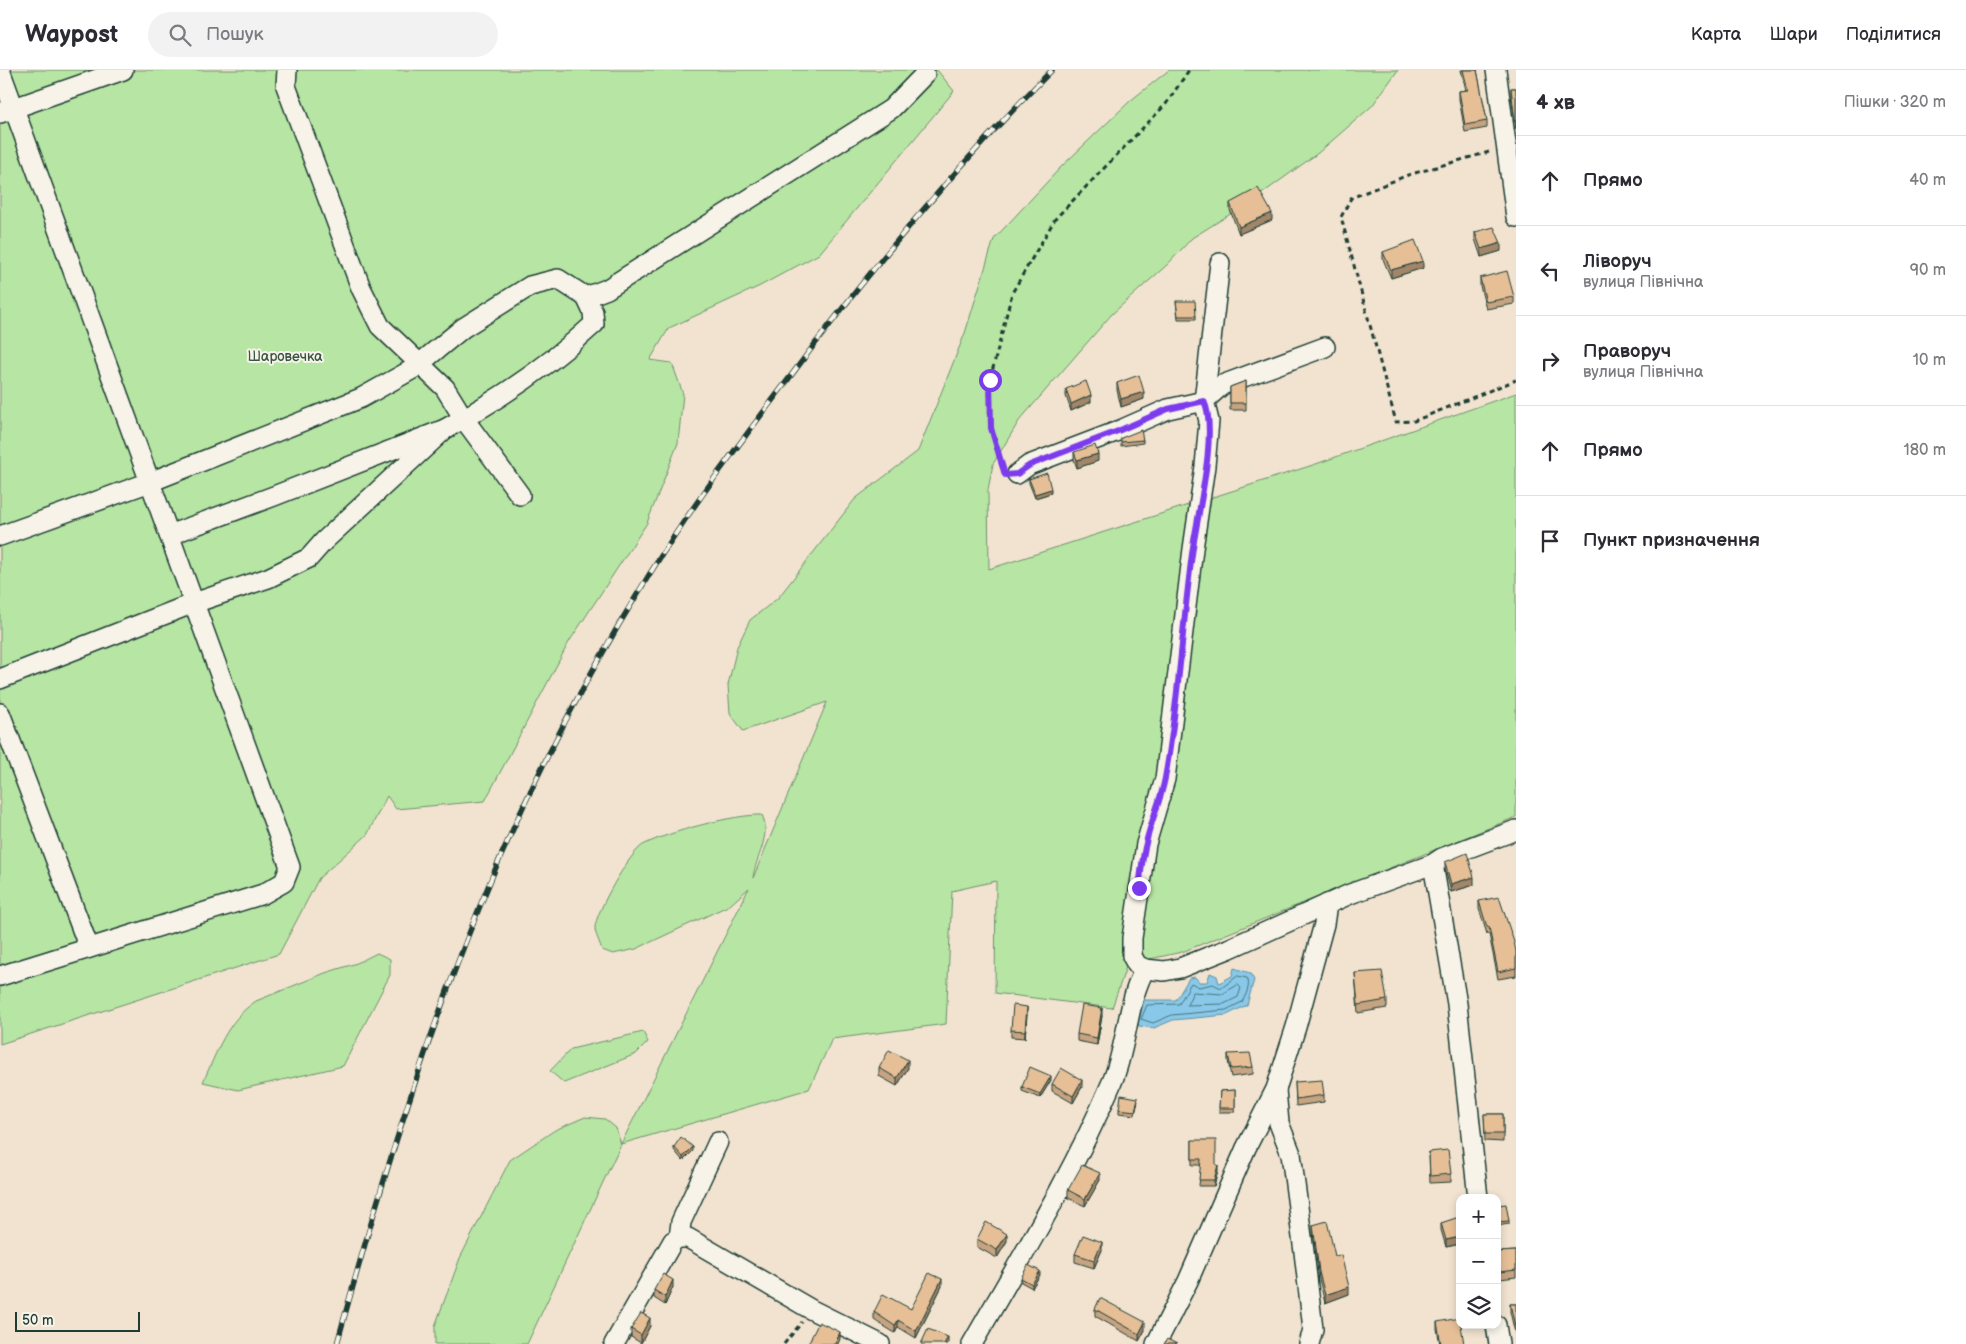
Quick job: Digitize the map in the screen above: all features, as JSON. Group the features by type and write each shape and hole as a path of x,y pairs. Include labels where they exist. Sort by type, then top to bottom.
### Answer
{"street":[{"path":"0,70 7,110 150,482 290,867 284,882 263,894 0,976"},
{"path":"7,110 124,70"},
{"path":"287,70 286,86 361,288 380,326 421,363 445,388 464,419 520,495"},
{"path":"1496,70 1516,217"},
{"path":"586,297 607,290 891,109 925,74"},
{"path":"1220,263 1204,401 1209,421 1208,438 1165,779 1146,844 1132,938 1132,956 1137,965 1145,969 1164,970 1180,968 1350,894 1434,864 1442,858 1516,830"},
{"path":"0,536 150,482 361,398 421,363 463,328 530,286 558,279 586,297 593,312 594,324 563,353 490,404 464,419 445,429 274,496 169,534"},
{"path":"1017,474 1030,465 1118,431 1168,409 1204,401 1222,385 1325,347"},
{"path":"0,679 194,604 268,578 309,558 445,429"},
{"path":"0,713 89,948"},
{"path":"1434,864 1457,1004 1478,1194"},
{"path":"1156,1344 1188,1281 1246,1148 1276,1089 1296,1027 1324,924 1327,904"},
{"path":"972,1344 1039,1230 1100,1110 1113,1079 1129,1026 1138,981 1145,969"},
{"path":"1276,1089 1279,1122 1291,1154 1304,1252 1313,1329 1309,1344"},
{"path":"679,1238 680,1222 718,1142"},
{"path":"614,1344 673,1241 679,1238 688,1238 812,1310 880,1344"},
{"path":"1497,1329 1499,1344"}],"path":[{"path":"1017,474 1005,475 991,428 990,380 1012,293 1055,220 1166,104 1189,70"},
{"path":"1507,147 1408,175 1351,198 1341,217 1396,422 1414,421 1516,380"},
{"path":"784,1344 812,1310"}],"green space":[{"name":"Шаровечка","path":"0,70 937,70 954,91 819,254 760,286 669,328 650,360 672,363 683,394 678,443 647,523 569,642 485,801 396,809 387,796 367,835 319,878 279,954 0,1044"},
{"path":"1169,70 1398,70 1372,106 1318,153 1256,198 1192,238 1168,264 1112,314 1019,421 993,464 988,490 989,569 1316,464 1516,393 1516,817 1182,952 1127,964 1112,1008 995,993 996,881 952,891 946,1024 832,1039 809,1089 621,1144 749,888 730,905 636,949 613,954 602,950 596,933 595,928 601,910 622,870 643,845 702,825 736,817 762,815 765,823 764,839 753,878 827,702 743,731 730,713 728,685 737,647 750,620 778,598 855,499 918,451 965,333 994,239 1061,167 1130,101"},
{"path":"377,953 390,959 390,975 343,1066 238,1090 203,1082 218,1048 230,1027 237,1017 256,1001 325,973 357,963"},
{"path":"643,1032 648,1042 636,1054 564,1083 550,1071 571,1049"},
{"path":"585,1117 605,1119 616,1128 621,1144 527,1344 435,1344 435,1326 460,1258 510,1160 555,1130"}],"water":[{"path":"1234,968 1250,973 1254,980 1247,1005 1227,1015 1173,1020 1154,1028 1139,1026 1137,1012 1143,1000 1176,1000 1189,978 1195,977 1199,982 1207,982 1210,973 1217,976 1219,983 1232,976"}],"building":[{"path":"1463,70 1477,70 1487,121 1465,125 1459,91 1468,90"},
{"path":"1511,88 1516,88 1516,122 1515,122"},
{"path":"1258,188 1272,213 1239,227 1230,203"},
{"path":"1494,227 1501,243 1481,249 1475,232"},
{"path":"1415,240 1423,261 1391,270 1383,252"},
{"path":"1507,271 1514,297 1486,302 1480,278"},
{"path":"1176,301 1195,301 1196,316 1178,316"},
{"path":"1139,375 1144,392 1121,399 1117,383"},
{"path":"1086,381 1091,395 1071,404 1066,389"},
{"path":"1246,381 1246,403 1230,403 1230,387"},
{"path":"1141,430 1143,440 1121,442 1121,438"},
{"path":"1095,445 1098,454 1077,460 1074,452"},
{"path":"1047,473 1051,489 1035,494 1029,479"},
{"path":"1467,853 1474,877 1451,884 1445,862"},
{"path":"1499,897 1514,942 1516,968 1498,972 1489,927 1487,927 1479,901"},
{"path":"1382,971 1387,1000 1358,1005 1355,973"},
{"path":"1013,1005 1027,1007 1025,1031 1011,1030"},
{"path":"1082,1005 1102,1008 1097,1038 1077,1034"},
{"path":"889,1050 908,1060 897,1078 879,1068"},
{"path":"1250,1053 1253,1067 1231,1069 1228,1054"},
{"path":"1030,1067 1051,1076 1040,1094 1022,1087"},
{"path":"1061,1068 1082,1080 1073,1096 1052,1084"},
{"path":"1322,1080 1324,1095 1296,1099 1295,1082"},
{"path":"1235,1090 1235,1108 1219,1108 1220,1091"},
{"path":"1121,1095 1138,1098 1135,1111 1119,1109"},
{"path":"1484,1114 1503,1114 1503,1134 1485,1134"},
{"path":"681,1137 693,1147 683,1157 674,1147"},
{"path":"1192,1140 1216,1140 1216,1165 1218,1165 1214,1180 1199,1180 1201,1159 1192,1159"},
{"path":"1448,1150 1451,1174 1430,1176 1429,1152"},
{"path":"1082,1165 1100,1173 1085,1199 1068,1190"},
{"path":"1506,1204 1509,1221 1501,1222 1501,1205"},
{"path":"1456,1218 1456,1238 1446,1240 1441,1223"},
{"path":"1327,1221 1335,1256 1341,1255 1349,1287 1325,1295 1319,1272 1313,1225"},
{"path":"986,1222 1007,1234 997,1250 977,1239"},
{"path":"1083,1235 1102,1242 1094,1260 1075,1254"},
{"path":"1516,1251 1516,1270 1501,1272 1501,1252"},
{"path":"1028,1265 1040,1271 1032,1284 1021,1278"},
{"path":"929,1273 942,1279 916,1331 898,1320 895,1326 874,1312 883,1294 911,1309"},
{"path":"663,1274 673,1280 665,1297 654,1290"},
{"path":"1100,1298 1145,1322 1139,1334 1095,1309"},
{"path":"1510,1304 1516,1304 1516,1330"},
{"path":"641,1313 650,1318 641,1335 631,1329"},
{"path":"1456,1319 1456,1329 1462,1329 1464,1344 1441,1344 1437,1322"},
{"path":"819,1322 840,1332 835,1344 808,1344"},
{"path":"928,1329 948,1337 944,1344 921,1344"},
{"path":"1167,1339 1177,1344 1164,1344"}],"railway":[{"path":"337,1344 368,1233 402,1123 459,960 517,821 579,695 649,575 698,500 733,452 881,260 981,144 1052,70"}],"route":[{"path":"990,380 991,428 1005,475 1017,474 1030,465 1046,458 1118,431 1168,409 1204,401 1208,409 1209,421 1205,466 1193,549 1170,746 1165,779 1146,844 1139,888"}]}
